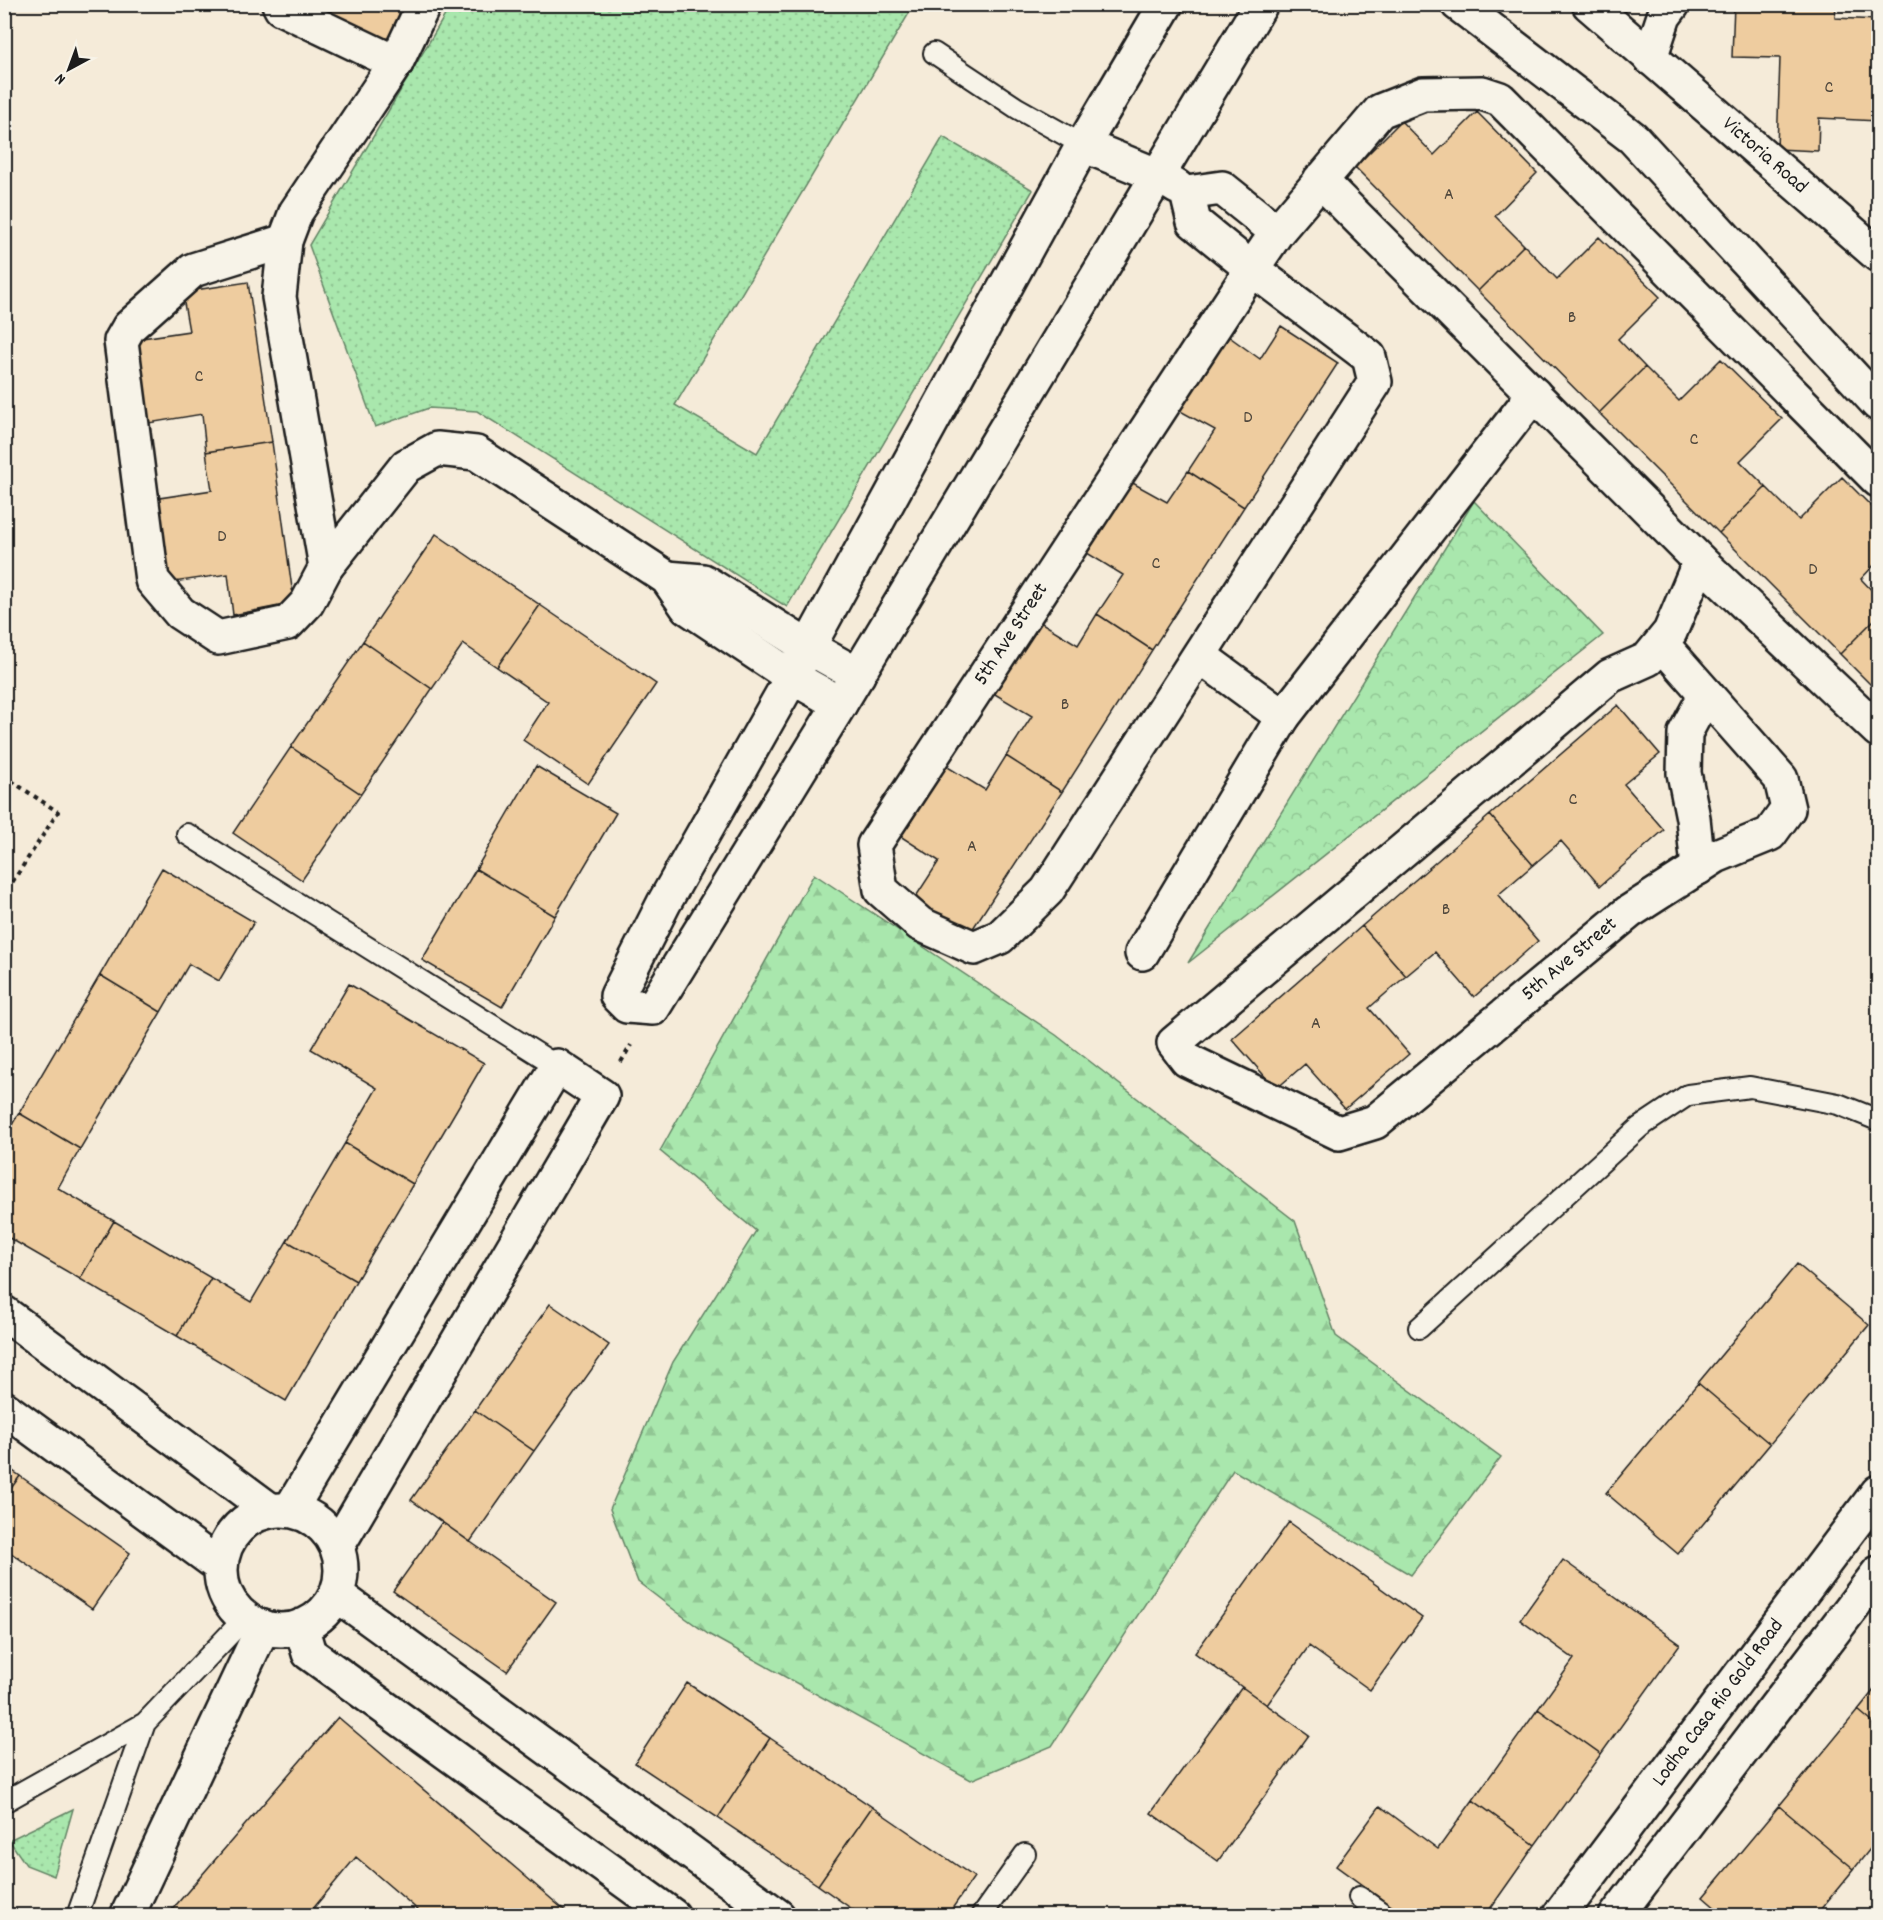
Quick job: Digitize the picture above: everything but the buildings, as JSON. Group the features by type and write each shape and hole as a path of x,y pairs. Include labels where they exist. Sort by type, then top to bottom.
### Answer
{"street":[{"path":"279,4 281,8 396,63"},
{"path":"326,567 279,297 285,241 296,212 396,63 424,4"},
{"path":"1166,4 1083,145 792,677 664,903 618,996 627,1006 653,1008 858,675 1261,4"},
{"path":"1458,4 1633,138 1878,404"},
{"name":"Victoria Road","path":"1589,4 1878,255"},
{"path":"1650,58 1664,16 1673,4"},
{"name":"5th Ave Street","path":"1200,656 1047,891 1000,937 975,948 920,924 881,890 874,845 1264,251 1320,180 1380,111 1423,94 1482,93 1500,99 1878,480"},
{"path":"1083,145 1159,176 1187,193 1222,188 1264,251 1369,357 1375,382 1200,656 1282,717"},
{"path":"1320,180 1701,561 1878,730"},
{"path":"1187,193 1194,222 1264,251"},
{"path":"285,241 193,270 129,327 121,341 152,580 180,613 218,638 288,623 307,603 326,567 406,466 437,449 476,453 667,578 687,607 792,677 840,704"},
{"path":"1142,953 1282,717 1534,394"},
{"path":"1661,643 1670,632 1701,561"},
{"path":"667,578 703,580 808,647 858,675"},
{"name":"5th Ave Street","path":"1661,643 1781,779 1788,809 1770,834 1716,856 1629,912 1375,1122 1339,1133 1187,1060 1174,1043 1610,676 1648,659 1661,643"},
{"path":"1698,868 1693,818 1684,773 1685,733 1706,694"},
{"path":"4,1313 280,1510 309,1517 326,1529 337,1547 341,1567 339,1586 331,1603 318,1618 301,1626 282,1630 254,1622 232,1604 223,1587 221,1567 225,1548 235,1531 251,1518 280,1510 557,1066 602,1096 337,1547"},
{"path":"4,1408 221,1567"},
{"name":"Lodha Casa Rio Gold Road","path":"1559,1916 1878,1492"},
{"path":"1589,1876 1626,1912 1878,1573"},
{"path":"336,1594 778,1916"},
{"path":"127,1916 254,1622"},
{"path":"301,1626 309,1653 655,1911"}],"lane":[{"path":"934,52 1017,108 1083,145"},
{"path":"187,834 557,1066"},
{"path":"1419,1328 1640,1127 1688,1095 1750,1087 1838,1104 1878,1120"},
{"path":"4,1802 145,1723 254,1622"},
{"path":"76,1916 145,1723"},
{"path":"981,1916 1025,1854"},
{"path":"1359,1897 1386,1916"}],"path":[{"path":"4,776 58,812 4,895"},
{"path":"602,1096 653,1008"}],"green space":[{"path":"451,5 914,5 675,405 757,453 943,137 1033,190 787,607 477,411 429,408 375,427 309,245"},
{"path":"1474,501 1603,635 1188,963"},
{"path":"814,874 1056,1035 1295,1221 1336,1336 1501,1457 1411,1575 1233,1470 1052,1746 971,1780 708,1634 638,1582 610,1509 673,1362 756,1231 660,1151"},
{"path":"73,1809 54,1876 26,1865 9,1840"}]}
